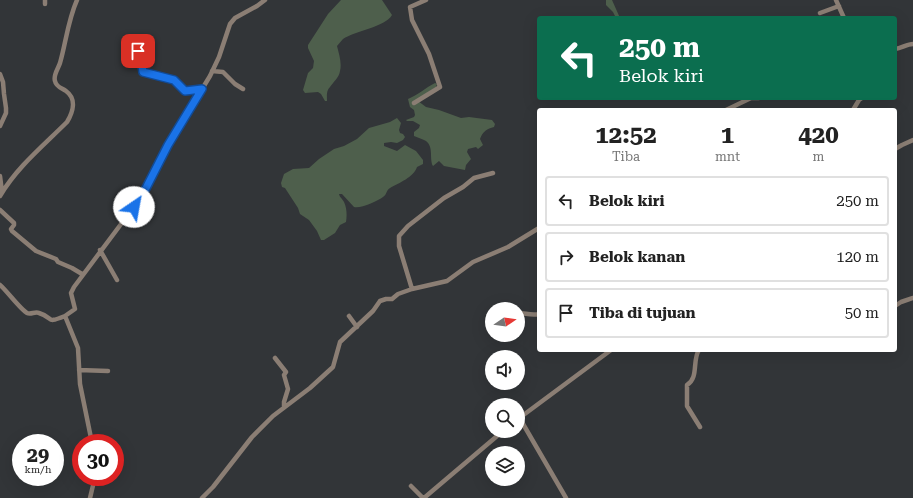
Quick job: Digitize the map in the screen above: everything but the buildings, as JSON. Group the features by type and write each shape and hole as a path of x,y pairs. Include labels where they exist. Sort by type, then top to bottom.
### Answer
{"street":[{"path":"1,194 25,164 67,122 71,116 73,106 71,97 56,85 54,77 59,66 73,9 77,0"},
{"path":"0,285 27,313 40,313 54,321 75,309 71,293 74,287 82,274 142,196 168,145 212,71 219,57 230,24 235,18 265,0"},
{"path":"414,103 440,87 429,54 412,20 410,7 426,0"},
{"path":"836,0 843,16"},
{"path":"820,13 839,6"},
{"path":"132,43 144,60 142,66 143,72 174,80 185,91 202,89"},
{"path":"897,49 902,48 907,44 913,44"},
{"path":"212,71 223,72 234,84 243,89"},
{"path":"0,74 4,82 6,108 6,114 0,126"},
{"path":"730,108 747,100"},
{"path":"897,148 913,140"},
{"path":"412,289 399,246 399,236 408,226 444,198 463,187 474,178 493,173"},
{"path":"0,176 1,194"},
{"path":"0,210 14,223 11,229 12,232 30,248 41,254 56,259 58,262 82,274"},
{"path":"202,498 226,473 252,437 273,416 310,388 333,367 340,342 373,311 380,301 386,298 392,299 398,294 412,289 448,281 473,262 508,247 537,229"},
{"path":"100,250 117,280"},
{"path":"897,305 913,298"},
{"path":"525,313 537,314"},
{"path":"65,316 78,348 80,384 90,434"},
{"path":"349,316 357,327"},
{"path":"525,414 608,352"},
{"path":"698,352 695,357 695,367 692,380 691,383 687,385 687,402 690,411 700,427"},
{"path":"275,358 286,372 284,375 288,389 284,407"},
{"path":"79,370 108,371"},
{"path":"525,428 566,498"},
{"path":"411,486 424,498 495,438"},
{"path":"90,498 93,486"}],"green space":[{"path":"341,0 382,0 392,15 377,26 348,36 337,46 341,68 337,78 328,90 327,101 325,101 318,92 305,93 303,90 308,73 313,68 314,61 308,45 328,14"},
{"path":"606,0 612,0 619,16 615,16 606,5"},
{"path":"435,83 437,84 436,87 418,99 418,101 426,107 461,118 469,117 492,120 495,124 494,127 482,134 480,139 483,145 478,149 476,147 468,149 467,152 471,159 466,165 465,170 444,166 439,161 433,166 430,146 425,140 414,136 414,132 420,125 413,121 406,120 414,117 415,115 414,110 410,107 408,99"},
{"path":"397,118 401,123 399,130 400,133 405,137 397,143 384,143 384,146 397,151 405,145 416,151 423,160 423,164 417,167 410,177 389,189 384,196 377,201 369,204 354,207 342,194 339,194 346,207 346,222 340,225 335,233 324,240 321,240 317,231 309,220 300,214 298,208 285,188 282,187 281,183 284,174 293,169 309,168 334,149 344,146 357,139 369,128 390,122"}],"route":[{"path":"134,207 142,196 168,145 202,89 185,91 173,79 143,72 142,64 145,62 138,51"}]}
